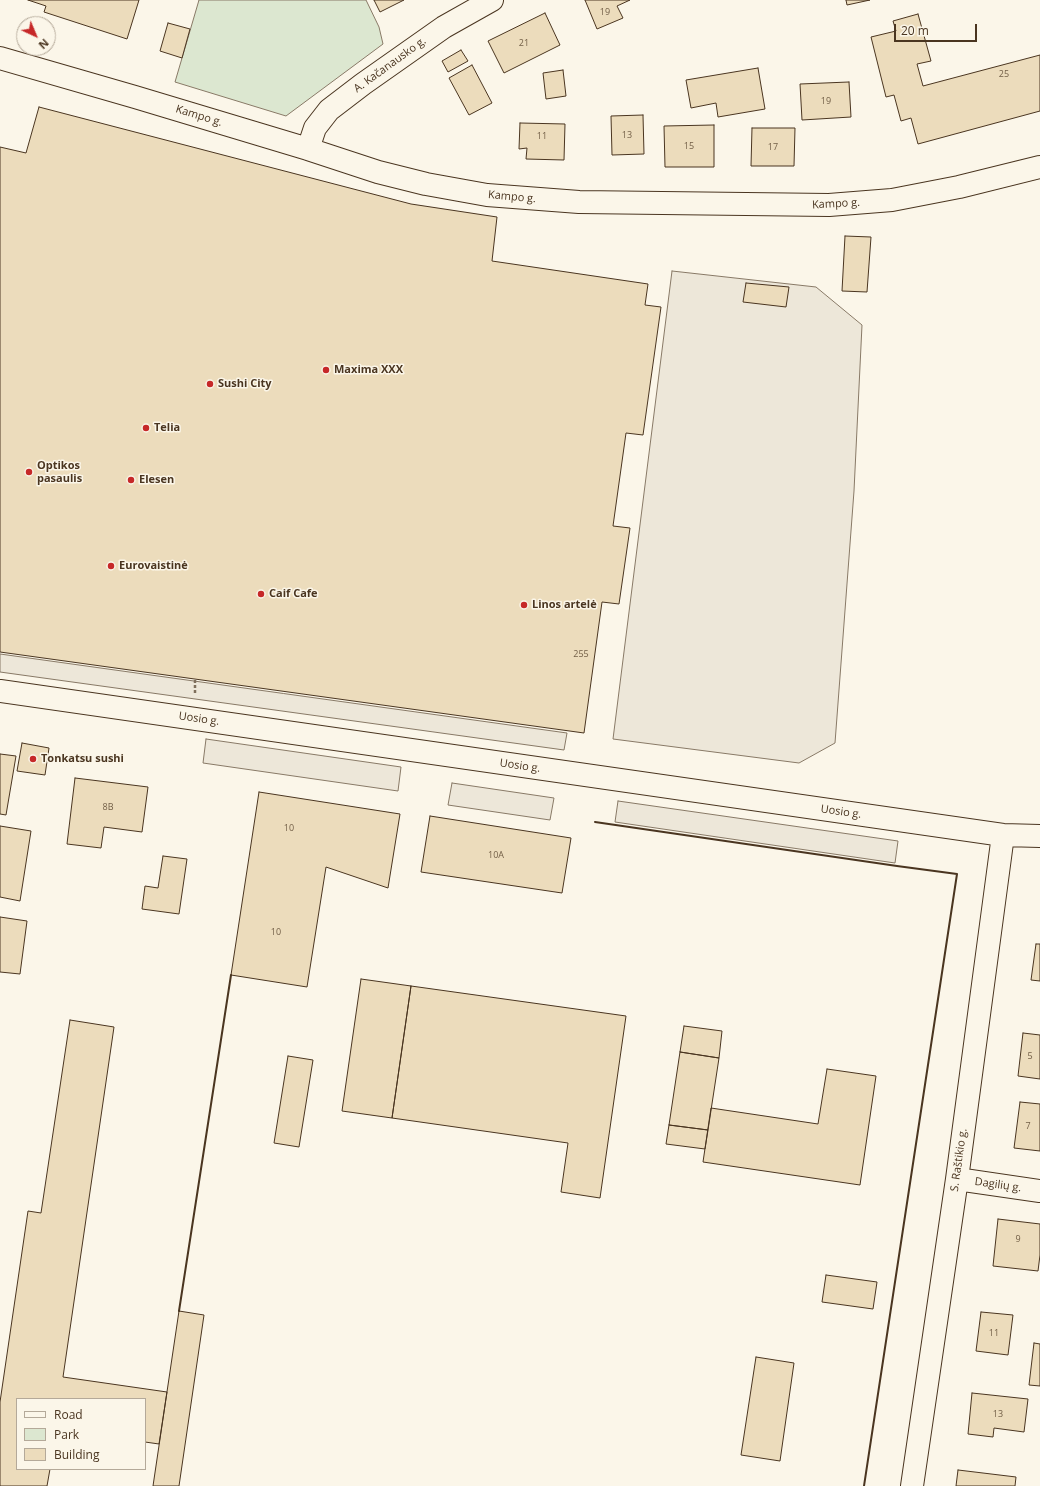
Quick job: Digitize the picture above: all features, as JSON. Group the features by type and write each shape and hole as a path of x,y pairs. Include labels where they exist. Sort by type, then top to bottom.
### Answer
{"street":[{"name":"A. Kačanausko g.","path":"308,149 315,128 329,110 444,27 492,0"},
{"name":"Kampo g.","path":"0,58 308,149 378,172 426,184 487,195 579,202 829,205 892,200 959,187 1040,167"},
{"name":"Uosio g.","path":"0,691 1003,834 1040,836"},
{"name":"S. Raštikio g.","path":"912,1486 1003,834"},
{"name":"Dagilių g.","path":"956,1179 1040,1191"}],"green space":[{"path":"199,0 366,0 379,27 383,44 286,116 175,82"}],"shaded area":[{"path":"672,271 816,287 862,325 854,491 835,743 799,763 613,739"},
{"path":"0,654 567,733 564,750 0,672"},
{"path":"206,739 401,767 398,791 203,763"},
{"path":"452,783 554,798 550,820 448,805"},
{"path":"618,801 898,841 895,863 615,822"}],"building":[{"path":"28,0 139,0 127,39 44,12 46,6"},
{"path":"374,0 404,0 380,12"},
{"path":"585,0 630,0 617,6 623,18 597,29"},
{"path":"846,0 870,0 847,5"},
{"path":"545,13 560,45 504,73 488,41"},
{"path":"918,14 931,61 917,64 923,86 1040,55 1040,111 918,144 911,118 901,121 894,95 886,97 871,37 896,31 893,21"},
{"path":"168,23 190,29 182,58 160,51"},
{"path":"461,50 468,61 448,72 442,61"},
{"path":"472,65 492,103 469,115 449,78"},
{"path":"758,68 765,109 718,117 716,103 691,108 686,80"},
{"path":"563,70 566,96 546,99 543,73"},
{"path":"849,82 851,117 802,120 800,84"},
{"name":"Maxima XXX","path":"39,107 411,204 497,217 492,261 648,284 645,305 661,307 643,435 626,433 613,526 630,528 619,604 602,602 584,733 0,652 0,147 26,153"},
{"path":"643,115 644,154 612,155 611,116"},
{"path":"520,123 565,124 564,160 526,159 527,148 519,149"},
{"path":"714,125 714,167 665,167 664,126"},
{"path":"752,128 795,128 794,166 751,166"},
{"path":"845,236 871,237 867,292 842,291"},
{"path":"746,283 789,287 786,307 743,302"},
{"name":"Tonkatsu sushi","path":"22,743 49,748 45,775 17,771"},
{"path":"0,754 16,756 6,815 0,814"},
{"path":"75,778 148,787 142,832 104,827 101,848 67,844"},
{"path":"259,792 400,814 388,888 326,867 307,987 231,975"},
{"path":"430,816 571,838 562,893 421,872"},
{"path":"0,826 31,831 20,901 0,897"},
{"path":"163,856 187,859 179,914 142,909 145,886 158,888"},
{"path":"0,917 27,921 20,974 0,972"},
{"path":"1036,944 1040,944 1040,981 1031,980"},
{"path":"361,979 411,986 392,1118 342,1111"},
{"path":"411,986 626,1016 600,1198 561,1192 568,1143 392,1118"},
{"path":"70,1020 114,1027 63,1377 167,1392 159,1444 146,1442 146,1398 16,1398 16,1470 50,1470 47,1486 0,1486 0,1402 28,1211 41,1213"},
{"path":"684,1026 722,1031 719,1058 680,1052"},
{"path":"1023,1033 1040,1035 1040,1079 1018,1076"},
{"path":"680,1052 719,1058 708,1130 669,1125"},
{"path":"288,1056 313,1060 299,1147 274,1143"},
{"path":"827,1069 876,1076 860,1185 703,1162 711,1108 818,1124"},
{"path":"1020,1102 1040,1104 1040,1151 1014,1148"},
{"path":"669,1125 708,1130 705,1149 666,1144"},
{"path":"998,1219 1040,1224 1040,1255 1038,1271 993,1266"},
{"path":"826,1275 877,1282 873,1309 822,1302"},
{"path":"179,1311 204,1315 179,1486 153,1486"},
{"path":"981,1312 1013,1315 1008,1355 976,1351"},
{"path":"1034,1343 1040,1344 1040,1386 1029,1385"},
{"path":"756,1357 794,1363 780,1461 741,1455"},
{"path":"972,1393 1028,1399 1024,1432 994,1428 993,1437 968,1434"},
{"path":"958,1470 1016,1477 1015,1486 956,1486"}],"wall":[{"path":"595,822 957,874 864,1486"},
{"path":"179,1311 231,975"}],"place":[{"name":"Maxima XXX","path":"326,370"},
{"name":"Sushi City","path":"210,384"},
{"name":"Telia","path":"146,428"},
{"name":"Optikos pasaulis","path":"29,472"},
{"name":"Elesen","path":"131,480"},
{"name":"Eurovaistinė","path":"111,566"},
{"name":"Caif Cafe","path":"261,594"},
{"name":"Linos artelė","path":"524,605"},
{"name":"Tonkatsu sushi","path":"33,759"}]}
